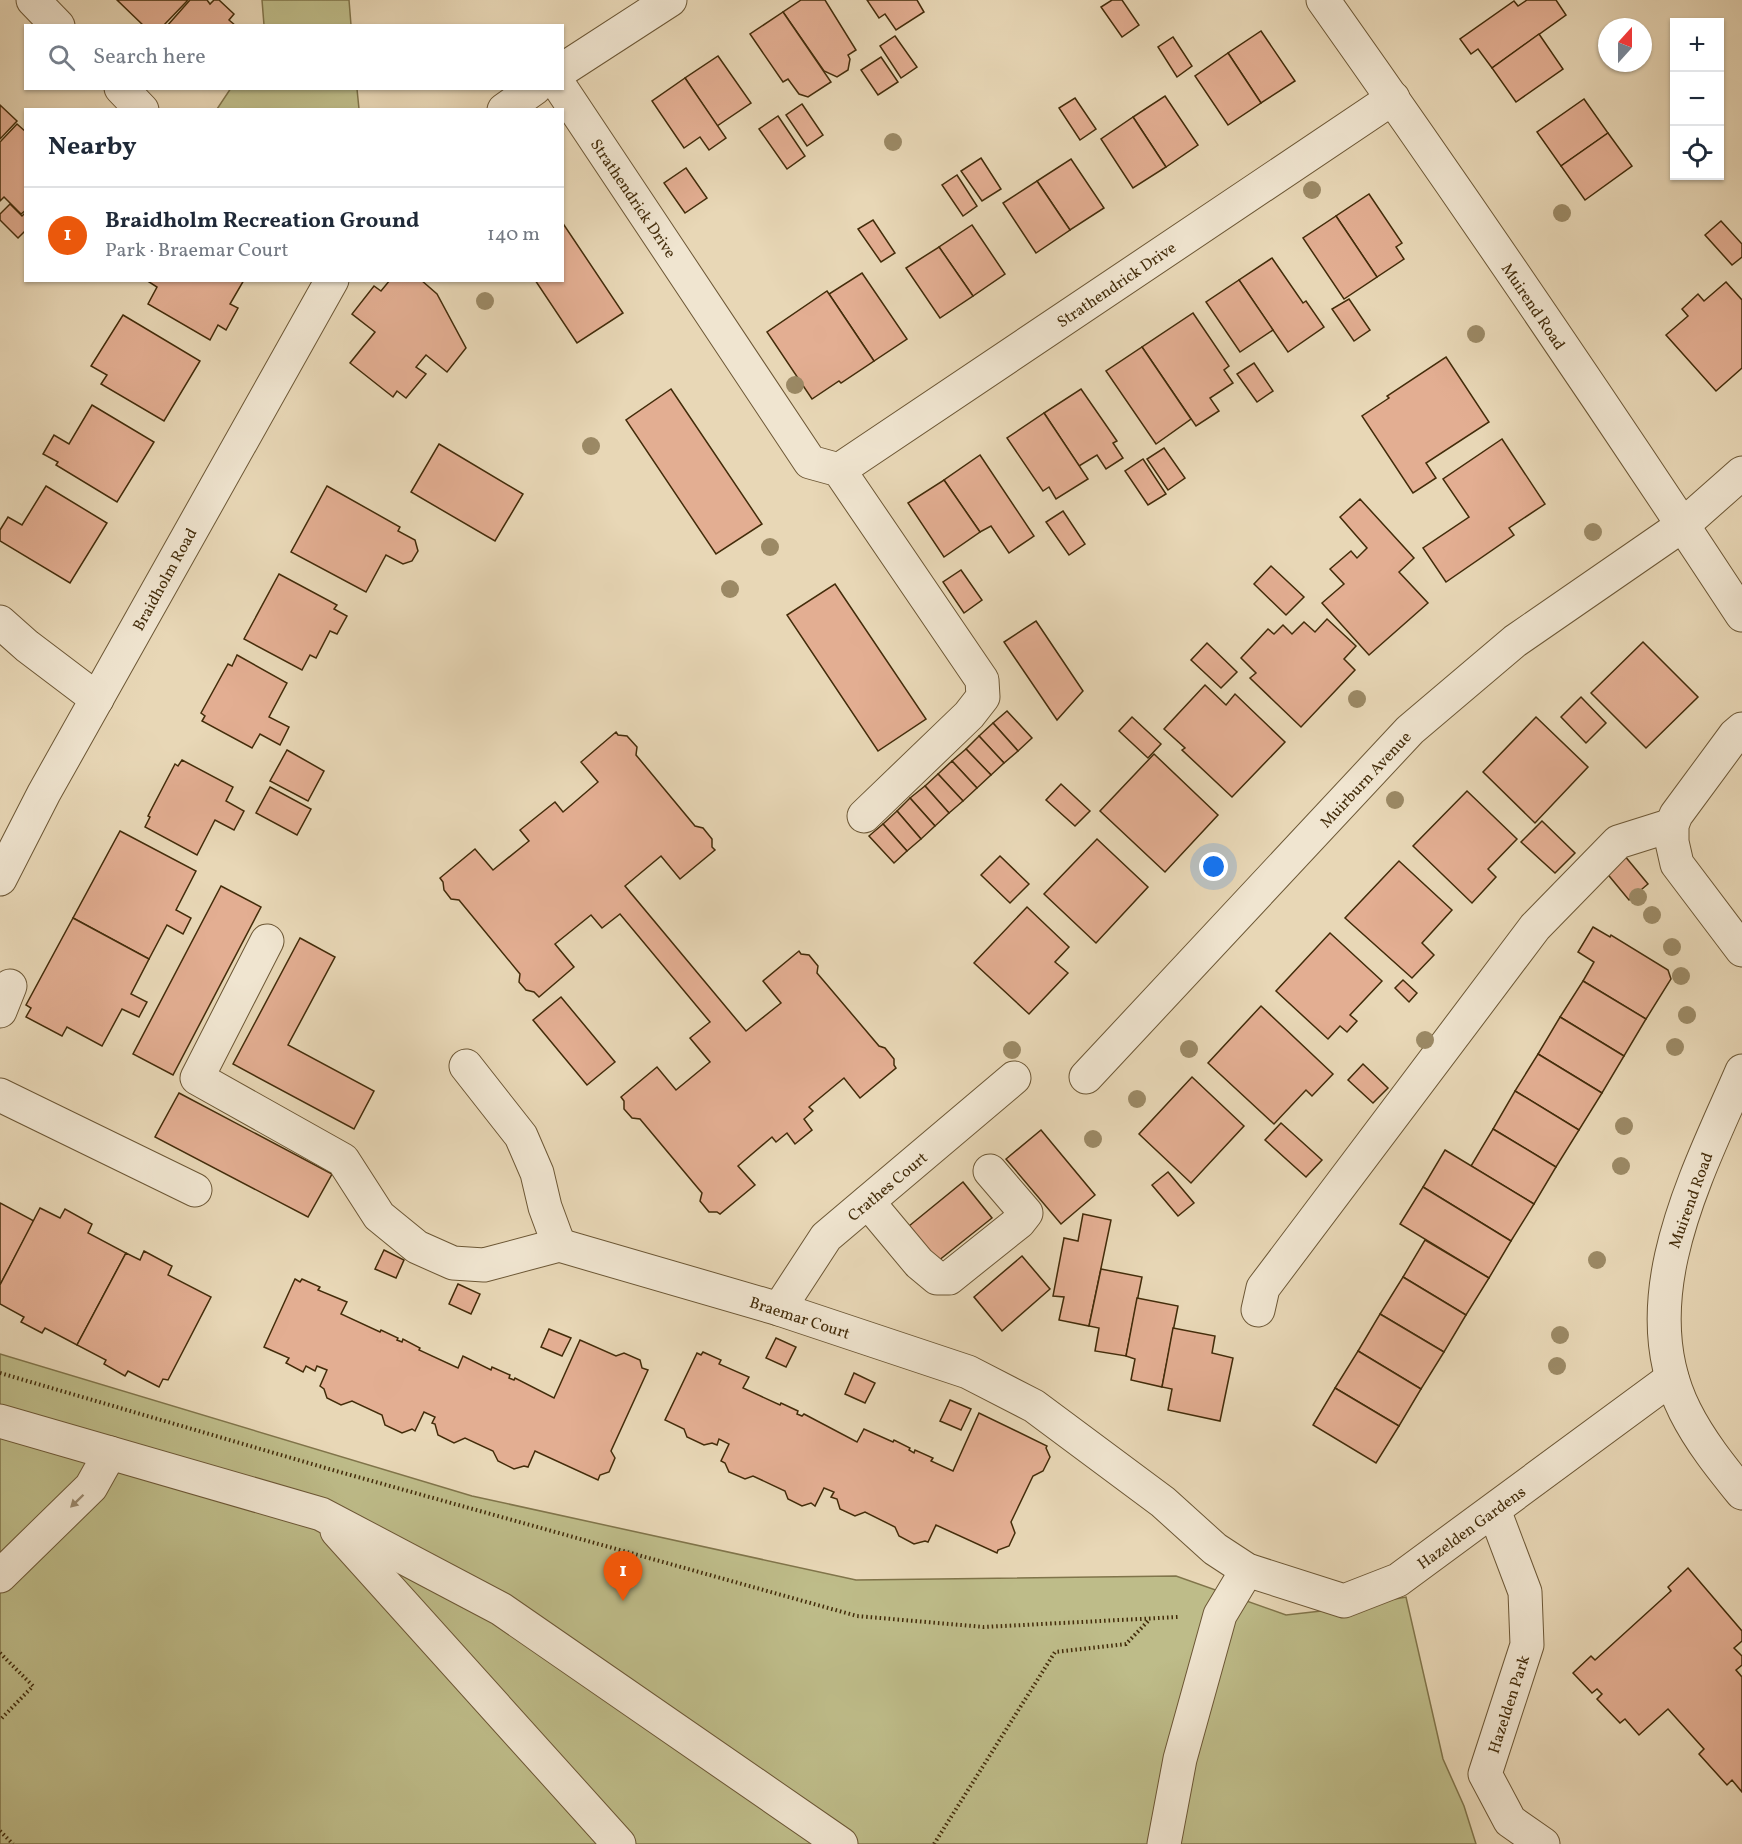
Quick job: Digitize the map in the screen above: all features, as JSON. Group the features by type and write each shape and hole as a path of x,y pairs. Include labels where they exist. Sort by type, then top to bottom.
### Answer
{"street":[{"path":"33,0 56,24"},
{"path":"564,69 670,0"},
{"name":"Muirend Road","path":"1323,0 1393,99 1742,615"},
{"path":"123,90 140,108"},
{"path":"507,108 532,90"},
{"name":"Strathendrick Drive","path":"562,90 810,462 839,470 1393,99"},
{"name":"Braidholm Road","path":"0,879 44,793 331,282"},
{"path":"839,470 982,680 983,697 969,715 864,816"},
{"name":"Muirburn Avenue","path":"1086,1077 1410,730 1515,641 1683,525 1742,474"},
{"path":"0,622 27,646 98,699"},
{"path":"1742,729 1735,735 1689,797 1672,825 1672,842 1677,864 1742,950"},
{"path":"1258,1310 1263,1288 1535,927 1618,842 1672,825"},
{"path":"267,941 198,1078 343,1160 379,1216 417,1247 453,1263 484,1265 558,1245 545,1207 537,1173 521,1136 466,1066"},
{"name":"Muirend Road","path":"1742,1071 1695,1180 1671,1250 1665,1310 1665,1348 1672,1378 1684,1410 1704,1444 1742,1493"},
{"name":"Crathes Court","path":"779,1309 826,1237 1014,1078"},
{"path":"0,1095 195,1190"},
{"path":"868,1202 919,1263 937,1278 949,1278 1019,1222 1026,1213 990,1172"},
{"name":"Braemar Court","path":"558,1245 779,1309 968,1372 1034,1406"},
{"name":"Hazelden Gardens","path":"1034,1406 1163,1502 1215,1549 1247,1570 1344,1601 1398,1580 1672,1378"},
{"path":"0,1421 321,1514 501,1609 841,1844"},
{"path":"0,1576 90,1487 110,1453"},
{"name":"Hazelden Park","path":"1494,1510 1525,1592 1527,1645 1485,1774 1510,1821 1543,1844"},
{"path":"321,1514 619,1844"},
{"path":"1164,1844 1180,1760 1220,1615 1247,1570"}],"path":[{"path":"0,1373 385,1485 857,1616 984,1627 1220,1615"},
{"path":"934,1844 1055,1652 1126,1644 1150,1618"},
{"path":"0,1653 33,1686 0,1720"},
{"path":"0,1831 13,1844"}],"shaded area":[{"path":"262,0 349,0 351,24 264,24"},
{"path":"230,90 357,90 359,108 218,108"},
{"path":"0,1354 472,1496 856,1580 1176,1576 1286,1615 1339,1609 1406,1597 1443,1759 1464,1806 1476,1844 0,1844"}],"building":[{"path":"117,0 188,0 165,24 142,24"},
{"path":"190,0 207,0 210,4 214,0 219,0 234,14 229,20 234,24 169,24"},
{"path":"801,0 825,0 856,50 848,55 850,59 848,70 837,77 824,71 783,12"},
{"path":"867,0 917,0 924,12 896,30 885,14 879,18"},
{"path":"1112,0 1122,0 1139,25 1122,37 1101,7"},
{"path":"1527,0 1556,0 1566,15 1492,68 1478,49 1471,54 1460,39 1514,1 1518,6"},
{"path":"783,12 831,82 808,97 799,94 788,79 783,82 750,34"},
{"path":"1261,31 1295,81 1261,103 1228,53"},
{"path":"1539,34 1563,69 1516,102 1492,68"},
{"path":"895,36 917,67 901,78 880,46"},
{"path":"1173,37 1192,66 1177,77 1158,47"},
{"path":"1228,53 1261,103 1228,125 1195,76"},
{"path":"718,56 751,103 717,126 685,78"},
{"path":"881,57 898,82 878,95 861,70"},
{"path":"685,78 726,138 709,150 700,137 684,148 652,101"},
{"path":"1165,96 1198,145 1166,167 1133,117"},
{"path":"1075,98 1096,129 1080,140 1059,108"},
{"path":"1584,99 1608,133 1561,166 1537,132"},
{"path":"802,104 823,135 807,146 786,115"},
{"path":"0,105 17,121 0,139"},
{"path":"778,116 805,156 787,169 759,129"},
{"path":"1133,117 1166,167 1133,188 1101,139"},
{"path":"17,124 24,130 24,212 21,214 4,197 0,201 0,142"},
{"path":"1608,133 1632,166 1585,200 1561,166"},
{"path":"981,158 1001,189 982,201 961,171"},
{"path":"1071,159 1104,208 1070,230 1037,181"},
{"path":"686,168 707,198 685,213 664,183"},
{"path":"957,175 977,206 963,216 942,185"},
{"path":"1037,181 1070,230 1036,253 1003,203"},
{"path":"1369,194 1402,243 1396,247 1404,259 1377,277 1336,216"},
{"path":"10,204 22,216 24,214 24,232 18,238 0,220 0,214"},
{"path":"1336,216 1377,277 1344,299 1303,238"},
{"path":"873,220 895,253 881,262 858,229"},
{"path":"1721,221 1742,244 1742,257 1732,265 1705,235"},
{"path":"564,225 623,313 577,343 536,282 564,282"},
{"path":"972,225 1005,274 973,296 939,247"},
{"path":"939,247 973,296 940,318 906,268"},
{"path":"1272,258 1303,303 1306,301 1324,327 1288,352 1239,280"},
{"path":"862,273 907,339 874,361 829,294"},
{"path":"1239,280 1273,330 1240,352 1206,302"},
{"path":"149,282 243,282 230,304 238,308 226,330 218,325 210,340 148,304 157,287"},
{"path":"388,282 423,282 437,294 466,348 447,372 426,355 416,367 426,374 406,398 397,391 393,397 350,363 375,332 352,314 374,286 381,291"},
{"path":"1726,282 1742,300 1742,368 1716,391 1666,335 1688,316 1682,309 1698,294 1704,301"},
{"path":"827,291 874,361 812,399 767,332"},
{"path":"1349,299 1370,330 1354,341 1332,309"},
{"path":"1193,313 1229,366 1224,370 1233,383 1210,398 1219,411 1196,426 1142,347"},
{"path":"123,315 200,361 164,421 101,384 107,375 91,366"},
{"path":"1142,347 1191,419 1156,444 1106,371"},
{"path":"1446,357 1489,422 1426,463 1436,478 1413,493 1362,416 1389,398 1387,396"},
{"path":"1254,363 1273,391 1257,402 1237,374"},
{"path":"671,389 762,524 716,554 626,420"},
{"path":"1081,389 1117,441 1113,443 1123,458 1106,469 1097,455 1079,466 1044,413"},
{"path":"92,405 154,442 117,502 56,465 58,462 43,454 54,435 69,444"},
{"path":"1044,413 1088,479 1056,499 1049,487 1043,491 1007,438"},
{"path":"1502,439 1545,504 1509,528 1514,535 1446,582 1423,548 1469,517 1443,479"},
{"path":"439,444 523,494 495,541 411,492"},
{"path":"1164,448 1185,478 1168,490 1147,459"},
{"path":"980,455 1034,536 1009,553 991,526 980,532 944,480"},
{"path":"1143,459 1166,494 1148,505 1125,471"},
{"path":"944,480 980,532 944,557 908,503"},
{"path":"46,486 107,523 70,583 0,541 0,530 8,517 22,525"},
{"path":"327,486 400,527 398,531 415,540 418,551 412,561 403,564 386,555 366,592 291,552"},
{"path":"1360,499 1414,558 1399,572 1428,603 1369,655 1322,603 1344,584 1330,569 1351,551 1357,558 1367,548 1340,517"},
{"path":"1063,511 1085,544 1069,555 1046,522"},
{"path":"1271,566 1304,597 1286,615 1254,584"},
{"path":"961,570 982,600 964,613 943,582"},
{"path":"279,574 337,605 334,609 347,616 337,634 330,631 316,658 310,655 302,670 244,639"},
{"path":"835,584 926,719 878,751 787,615"},
{"path":"1327,619 1356,646 1344,659 1355,670 1301,727 1250,678 1256,673 1241,658 1268,629 1274,634 1283,625 1292,634 1304,622 1315,632"},
{"path":"1036,621 1083,691 1057,720 1004,642"},
{"path":"1643,642 1698,697 1646,748 1591,693"},
{"path":"1207,643 1237,672 1221,688 1191,660"},
{"path":"237,655 287,683 269,717 289,727 280,745 260,734 252,748 202,721 205,716 201,713 228,664 232,666"},
{"path":"1205,685 1226,705 1235,694 1285,742 1232,797 1182,750 1185,748 1164,729"},
{"path":"1581,697 1606,723 1586,743 1561,717"},
{"path":"1007,711 1032,738 1018,751 993,723"},
{"path":"1132,717 1161,744 1148,758 1119,731"},
{"path":"1536,717 1588,767 1535,823 1483,772"},
{"path":"993,723 1018,751 1004,763 979,736"},
{"path":"616,732 618,735 627,736 637,747 636,755 695,826 703,828 712,839 712,847 715,850 680,879 661,856 625,886 746,1031 781,1003 763,981 799,951 801,954 809,955 818,966 817,973 879,1046 885,1048 894,1059 896,1068 860,1098 844,1078 809,1107 813,1111 804,1119 812,1130 795,1144 787,1133 776,1142 772,1137 738,1166 755,1185 720,1214 709,1212 700,1201 702,1193 640,1119 632,1118 624,1109 624,1101 621,1097 657,1067 676,1090 710,1062 690,1038 710,1022 620,914 602,928 591,915 555,944 574,967 539,997 534,992 526,990 519,982 520,974 459,900 451,899 444,890 440,878 475,849 493,870 529,841 520,830 555,802 563,812 598,782 581,762"},
{"path":"979,736 1004,763 991,775 966,749"},
{"path":"966,749 991,775 977,788 952,761"},
{"path":"287,750 324,771 308,801 270,781"},
{"path":"1154,754 1218,815 1165,872 1100,811"},
{"path":"182,760 233,787 226,801 244,811 234,830 215,820 197,855 145,827 150,817 148,816 175,764 178,766"},
{"path":"952,761 977,788 963,801 938,774"},
{"path":"938,774 963,801 949,813 925,786"},
{"path":"1061,784 1090,811 1075,826 1046,800"},
{"path":"925,786 949,813 935,826 910,798"},
{"path":"270,787 311,809 297,835 256,813"},
{"path":"1467,791 1517,839 1488,869 1496,877 1472,903 1413,846"},
{"path":"910,798 935,826 921,839 897,811"},
{"path":"897,811 921,839 907,851 883,824"},
{"path":"1542,821 1575,853 1555,873 1521,842"},
{"path":"883,824 907,851 894,863 869,836"},
{"path":"120,831 196,871 176,910 191,918 183,934 167,925 149,959 73,918"},
{"path":"1097,839 1148,887 1096,943 1044,894"},
{"path":"1624,855 1648,884 1629,900 1605,871"},
{"path":"1000,856 1029,884 1010,903 981,875"},
{"path":"1399,861 1452,910 1422,943 1434,955 1412,978 1345,918"},
{"path":"221,886 261,907 173,1075 133,1054"},
{"path":"1027,907 1069,947 1055,962 1068,973 1029,1014 974,963"},
{"path":"73,918 149,959 131,994 147,1002 139,1017 122,1009 102,1046 67,1027 62,1036 26,1017 31,1008 26,1005"},
{"path":"1593,927 1610,937 1611,935 1668,970 1671,979 1646,1019 1583,981 1594,962 1578,952"},
{"path":"1330,933 1382,981 1350,1015 1357,1021 1347,1032 1340,1026 1328,1039 1276,991"},
{"path":"300,938 335,957 288,1045 374,1091 354,1129 233,1064"},
{"path":"1403,980 1417,993 1409,1002 1395,988"},
{"path":"1583,981 1646,1019 1624,1056 1560,1017"},
{"path":"561,997 615,1062 587,1085 533,1020"},
{"path":"1261,1006 1333,1074 1312,1096 1306,1090 1274,1124 1208,1063"},
{"path":"1560,1017 1624,1056 1602,1093 1538,1054"},
{"path":"1538,1054 1602,1093 1579,1130 1515,1091"},
{"path":"1363,1064 1388,1088 1373,1103 1348,1080"},
{"path":"1192,1077 1244,1126 1191,1183 1139,1134"},
{"path":"1515,1091 1579,1130 1556,1167 1493,1129"},
{"path":"179,1093 332,1174 308,1217 155,1137"},
{"path":"1281,1123 1322,1160 1306,1177 1265,1140"},
{"path":"1493,1129 1556,1167 1534,1204 1471,1166"},
{"path":"1041,1130 1095,1195 1061,1224 1006,1159"},
{"path":"1445,1150 1534,1204 1511,1241 1423,1187"},
{"path":"1168,1172 1194,1203 1178,1216 1152,1185"},
{"path":"963,1182 992,1218 938,1261 909,1226"},
{"path":"1423,1187 1511,1241 1489,1278 1400,1224"},
{"path":"0,1203 34,1221 0,1285"},
{"path":"40,1208 60,1218 65,1209 92,1224 88,1233 126,1253 77,1345 45,1328 42,1333 21,1322 24,1317 0,1304 0,1285"},
{"path":"1083,1214 1111,1220 1089,1326 1059,1320 1064,1297 1053,1296 1064,1238 1078,1241"},
{"path":"1425,1240 1489,1278 1466,1315 1403,1277"},
{"path":"384,1250 404,1260 396,1278 375,1269"},
{"path":"144,1251 172,1266 168,1275 211,1297 168,1380 163,1379 159,1387 128,1371 125,1376 104,1364 106,1360 77,1345 126,1253 140,1260"},
{"path":"1022,1256 1050,1289 1002,1331 974,1297"},
{"path":"1101,1269 1142,1277 1126,1356 1095,1351 1099,1328 1089,1326"},
{"path":"1403,1277 1466,1315 1444,1352 1380,1314"},
{"path":"295,1279 300,1282 302,1279 320,1287 318,1290 347,1302 341,1314 380,1332 381,1330 398,1338 397,1340 402,1342 403,1339 420,1348 419,1350 458,1368 463,1356 491,1370 492,1367 510,1375 509,1378 514,1380 515,1378 554,1398 580,1340 616,1356 624,1353 640,1360 642,1368 648,1370 611,1451 615,1458 609,1472 600,1475 598,1480 535,1451 528,1467 514,1469 498,1461 493,1451 465,1438 454,1443 438,1435 435,1424 432,1423 435,1417 424,1412 415,1431 412,1429 402,1433 385,1425 382,1415 352,1401 341,1405 327,1398 324,1389 320,1386 327,1370 317,1366 315,1371 306,1366 303,1372 286,1363 289,1358 264,1347"},
{"path":"458,1284 480,1294 471,1314 449,1304"},
{"path":"1137,1298 1178,1306 1162,1387 1131,1380 1135,1359 1126,1356"},
{"path":"1380,1314 1444,1352 1421,1389 1358,1351"},
{"path":"1173,1328 1215,1336 1212,1353 1233,1358 1220,1421 1168,1410 1172,1389 1162,1387"},
{"path":"549,1329 571,1338 562,1356 541,1347"},
{"path":"776,1338 796,1347 786,1367 766,1358"},
{"path":"1358,1351 1421,1389 1399,1426 1335,1388"},
{"path":"703,1352 721,1360 719,1364 749,1377 743,1388 798,1411 797,1414 802,1416 804,1414 857,1442 864,1429 893,1442 894,1440 910,1448 909,1450 914,1453 915,1450 933,1458 931,1461 953,1471 979,1413 1047,1446 1050,1457 1043,1471 1033,1476 1011,1522 1015,1533 1009,1546 998,1550 997,1553 936,1525 928,1542 914,1544 899,1536 895,1527 865,1512 855,1516 840,1509 837,1499 831,1497 834,1492 824,1488 815,1506 811,1503 802,1506 788,1499 785,1491 753,1476 745,1479 729,1472 725,1463 721,1461 729,1444 719,1439 717,1445 712,1443 704,1445 687,1437 684,1429 665,1420 697,1353 701,1355"},
{"path":"854,1373 875,1383 865,1403 845,1394"},
{"path":"1335,1388 1399,1426 1376,1463 1313,1425"},
{"path":"950,1400 971,1409 961,1430 940,1421"},
{"path":"1688,1568 1742,1631 1742,1641 1734,1648 1742,1656 1742,1665 1736,1670 1742,1677 1742,1792 1732,1780 1727,1785 1699,1754 1704,1749 1668,1709 1639,1735 1625,1719 1620,1723 1597,1699 1602,1694 1597,1689 1592,1693 1573,1673 1591,1656 1595,1660 1671,1591 1668,1587"}],"place":[{"name":"Braidholm Recreation Ground","path":"623,1601"}]}
